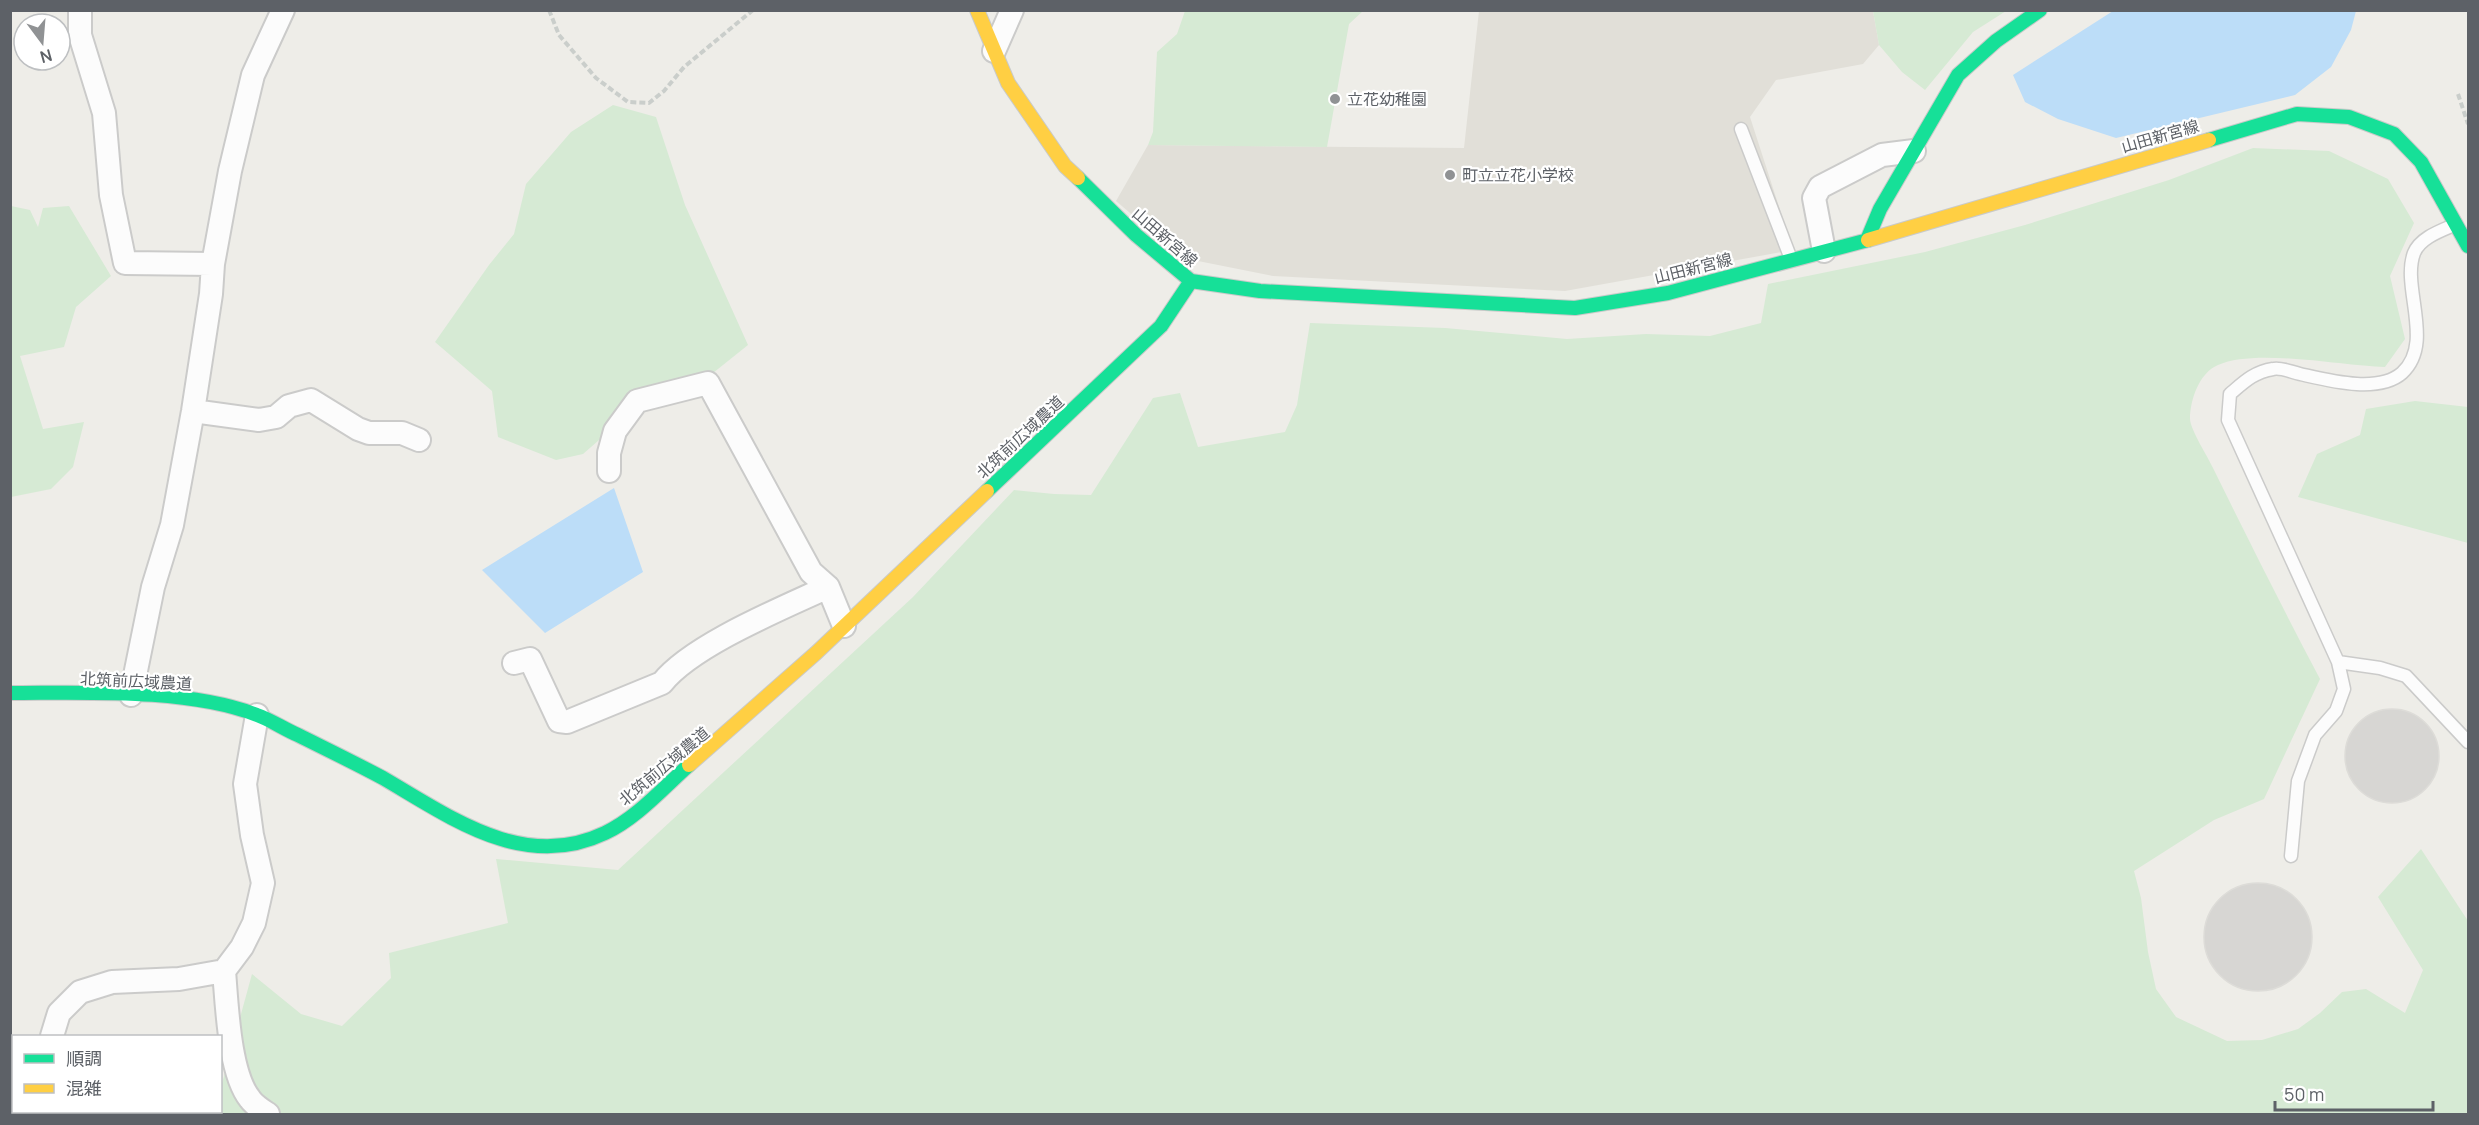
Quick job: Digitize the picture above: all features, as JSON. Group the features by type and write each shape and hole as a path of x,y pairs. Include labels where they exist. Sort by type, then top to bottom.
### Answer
{"street":[{"path":"80,10 80,35 104,113 111,195 125,263 213,264"},
{"path":"131,695 153,587 172,525 193,411 212,294 213,264 230,171 253,75 283,10"},
{"name":"山田新宮線","path":"976,10 1008,82 1065,166 1136,236 1191,281 1260,291 1575,308 1668,293 1867,240 2297,114 2349,117 2394,134 2421,162 2469,246"},
{"path":"994,51 1012,10"},
{"path":"1867,240 1880,209 1958,75 1996,41 2040,10"},
{"path":"1824,251 1814,198 1820,187 1882,155 1914,151"},
{"name":"北筑前広域農道","path":"10,693 131,695 189,699 257,715 380,776 435,810 492,838 528,847 567,845 602,835 632,816 731,730 844,626 1161,326 1191,281"},
{"path":"609,471 609,453 615,431 637,401 708,383 811,572 828,587 844,626"},
{"path":"193,411 259,420 276,417 289,406 311,400 369,433 402,433 419,440"},
{"path":"514,663 530,659 559,721 567,722 663,682 673,669 730,635 828,587"},
{"path":"257,715 246,784 252,835 262,883 254,923 242,947 224,971 229,1027 239,1079 250,1100 268,1114"},
{"path":"52,1035 59,1013 80,992 112,982 179,979 224,971"}],"lane":[{"path":"1741,129 1791,260"},
{"path":"2291,856 2298,781 2315,735 2336,711 2344,689 2338,662 2228,420 2230,394 2251,375 2276,368 2325,380 2373,386 2402,374 2415,353 2417,314 2412,276 2414,253 2429,236 2455,224"},
{"path":"2338,662 2380,668 2406,676 2469,742"}],"path":[{"path":"549,10 559,35 596,78 628,102 649,103 684,67 753,10"},
{"path":"2458,94 2469,124"}],"shaded area":[{"name":"町立立花小学校","path":"1479,11 1873,11 1879,45 1863,64 1776,80 1750,117 1793,250 1565,291 1273,276 1183,258 1116,201 1148,145 1464,148"}],"green space":[{"path":"1185,11 1363,11 1349,24 1327,147 1148,145 1153,132 1157,52 1177,34"},
{"path":"1873,11 2006,11 1973,32 1925,90 1902,72 1879,45"},
{"path":"613,105 656,117 685,205 748,345 693,389 637,407 583,454 556,460 498,437 492,391 435,342 489,265 514,234 526,184 571,132"},
{"path":"2253,148 2329,151 2388,179 2414,223 2390,276 2405,339 2385,367 2299,359 2234,360 2211,369 2201,381 2194,396 2190,419 2193,429 2320,679 2264,799 2214,820 2134,871 2141,898 2148,952 2156,989 2176,1017 2227,1041 2262,1040 2298,1029 2320,1013 2342,992 2366,989 2405,1013 2423,970 2378,897 2421,849 2468,921 2468,1114 76,1113 222,1113 222,1083 252,974 301,1014 342,1026 391,978 389,953 508,923 496,859 618,870 913,597 1014,490 1091,495 1153,398 1180,393 1198,447 1285,432 1297,405 1310,323 1445,328 1567,339 1646,334 1710,336 1761,323 1768,284 1925,252 2025,225 2169,180"},
{"path":"11,206 30,210 38,227 43,208 69,206 111,276 76,307 64,347 20,356 43,429 84,422 73,467 51,489 11,497"},
{"path":"2415,401 2468,407 2468,543 2298,497 2317,454 2360,435 2366,409"}],"water":[{"path":"2113,11 2356,11 2351,30 2331,67 2295,95 2116,138 2058,119 2025,102 2013,75"},
{"path":"614,488 643,572 545,633 482,570"}],"building":[{"path":"2392,709 2410,713 2425,723 2435,738 2439,756 2435,774 2425,789 2410,799 2392,803 2374,799 2359,789 2349,774 2345,756 2349,738 2359,723 2374,713"},
{"path":"2258,883 2279,887 2296,899 2308,916 2312,937 2308,958 2296,975 2279,987 2258,991 2237,987 2220,975 2208,958 2204,937 2208,916 2220,899 2237,887"}],"traffic: fast":[{"path":"1867,240 1880,209 1958,75 1996,41 2040,10"},
{"path":"2209,140 2297,114 2349,117 2394,134 2421,162 2468,246"},
{"path":"1078,178 1136,235 1191,281 1260,291 1575,308 1668,293 1868,240"},
{"path":"987,491 1161,326 1191,281"},
{"path":"10,693 135,694 200,700 230,706 262,717 351,761 461,823 489,835 517,843 546,846 575,843 605,833 639,811 689,765"}],"traffic: slow":[{"path":"977,10 1008,83 1065,166 1078,178"},
{"path":"1868,240 2209,140"},
{"path":"689,765 816,653 987,491"}],"place":[{"name":"立花幼稚園","path":"1335,99"},
{"name":"町立立花小学校","path":"1450,175"}]}
